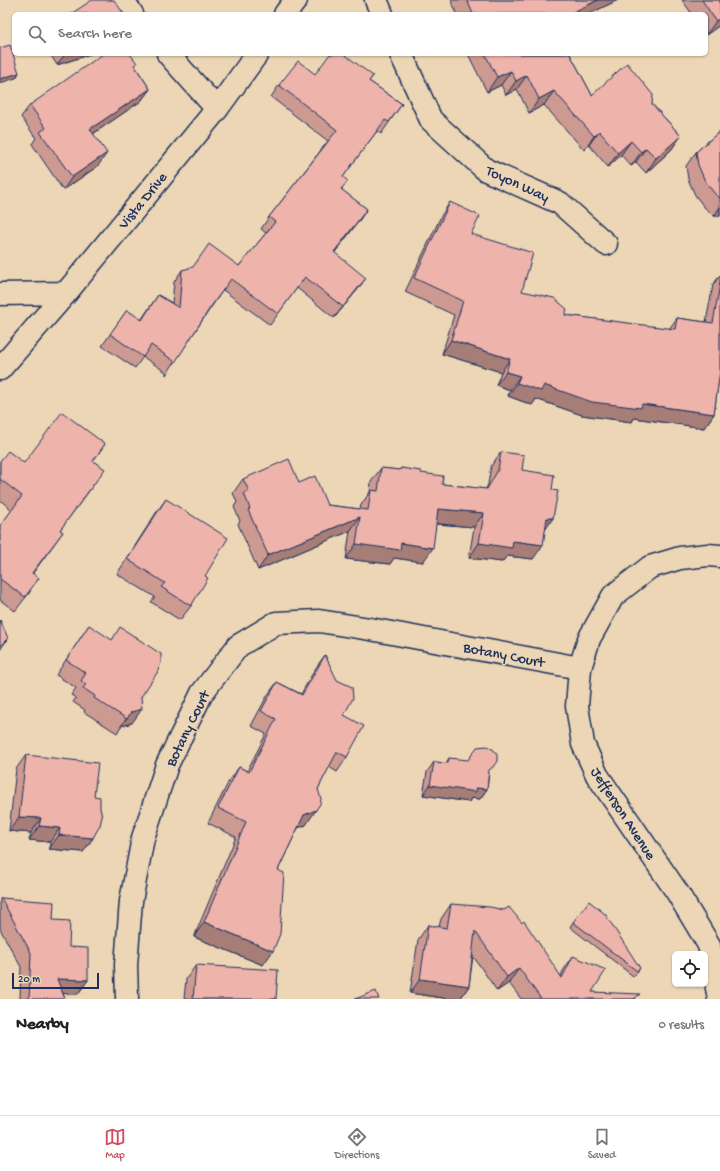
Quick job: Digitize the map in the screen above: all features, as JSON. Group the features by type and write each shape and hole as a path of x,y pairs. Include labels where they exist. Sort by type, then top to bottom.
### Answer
{"street":[{"path":"123,0 131,12"},
{"path":"287,12 296,0"},
{"path":"376,0 381,12"},
{"path":"170,56 217,109"},
{"name":"Vista Drive","path":"0,369 66,292 217,109 255,56"},
{"name":"Toyon Way","path":"402,56 431,120 486,170 560,203 606,244"},
{"path":"0,294 66,292"},
{"name":"Jefferson Avenue","path":"719,999 709,945 677,892 597,775 582,744 578,706 580,668 589,639 613,596 650,567 680,558 708,555 720,556"},
{"name":"Botany Court","path":"127,999 126,965 131,901 143,838 167,765 202,693 238,646 276,623 319,621 580,668"}],"building":[{"path":"92,0 114,0 123,12 74,12"},
{"path":"467,0 598,0 573,12 472,12"},
{"path":"702,0 720,0 720,18 716,21"},
{"path":"10,45 12,56 14,56 19,73 0,79 0,48"},
{"path":"100,56 132,56 137,63 134,65 150,89 90,129 107,153 72,177 40,132 46,128 30,105"},
{"path":"328,56 347,56 373,76 369,81 402,104 389,122 385,120 343,177 348,181 341,189 367,209 334,252 366,278 343,307 305,277 278,314 231,279 210,308 174,364 174,361 151,345 143,357 110,334 127,310 142,320 158,295 179,308 182,270 193,267 209,244 239,266 275,222 269,217 337,130 279,85 298,61 315,74"},
{"path":"486,56 571,56 592,95 627,63 653,95 652,104 681,136 656,158 646,148 641,152 631,141 618,153 599,131 594,136 554,91 539,99 527,75 516,81 511,71 497,77"},
{"path":"720,131 720,198 705,181 698,165 696,152"},
{"path":"450,202 480,216 471,234 533,253 522,291 554,298 567,309 565,315 675,329 677,318 713,323 720,284 720,371 714,414 642,404 641,408 592,402 544,385 541,391 517,383 520,376 506,372 510,359 451,340 463,301 414,278"},
{"path":"62,412 105,444 93,461 105,469 60,530 63,532 32,573 39,578 25,597 0,579 0,526 22,496 0,479 0,461 8,451 24,463"},
{"path":"501,452 524,455 522,470 554,475 552,490 558,491 553,518 547,518 543,545 513,541 512,548 479,543 484,513 438,509 433,548 401,543 400,550 356,544 360,517 268,555 248,510 250,509 244,493 249,491 243,479 289,459 299,483 315,476 327,505 368,510 371,490 378,491 381,468 400,470 401,468 421,471 421,473 443,476 442,484 487,489 498,470"},
{"path":"166,499 228,538 205,576 208,578 191,606 161,587 165,583 127,559"},
{"path":"0,620 8,638 0,646"},
{"path":"89,625 112,640 120,627 161,654 161,663 157,673 141,697 142,709 131,712 127,719 94,698 95,696 83,688 86,684 81,681 86,673 66,660"},
{"path":"325,655 337,680 352,687 353,698 344,715 364,726 347,757 337,752 318,789 321,799 320,804 316,810 304,815 278,870 284,873 280,934 273,951 204,922 246,822 218,808 239,767 249,772 276,719 261,711 277,682 302,695"},
{"path":"487,746 494,750 497,755 497,761 489,770 487,789 476,788 476,792 430,785 434,762 448,763 449,758 468,760 477,747"},
{"path":"26,755 98,763 94,796 100,797 102,817 100,825 93,838 59,835 60,828 39,826 41,818 19,817"},
{"path":"1,898 54,902 53,920 70,921 69,947 88,948 88,980 57,979 65,999 29,999 31,953"},
{"path":"589,901 605,914 640,968 637,971 573,922"},
{"path":"451,904 490,907 504,910 509,907 522,923 524,921 562,978 573,956 606,970 592,992 640,994 634,999 541,999 519,968 507,977 475,931 469,986 420,979 428,925 447,928"},
{"path":"196,965 278,970 276,999 193,999"},
{"path":"376,991 379,999 355,999"}]}
